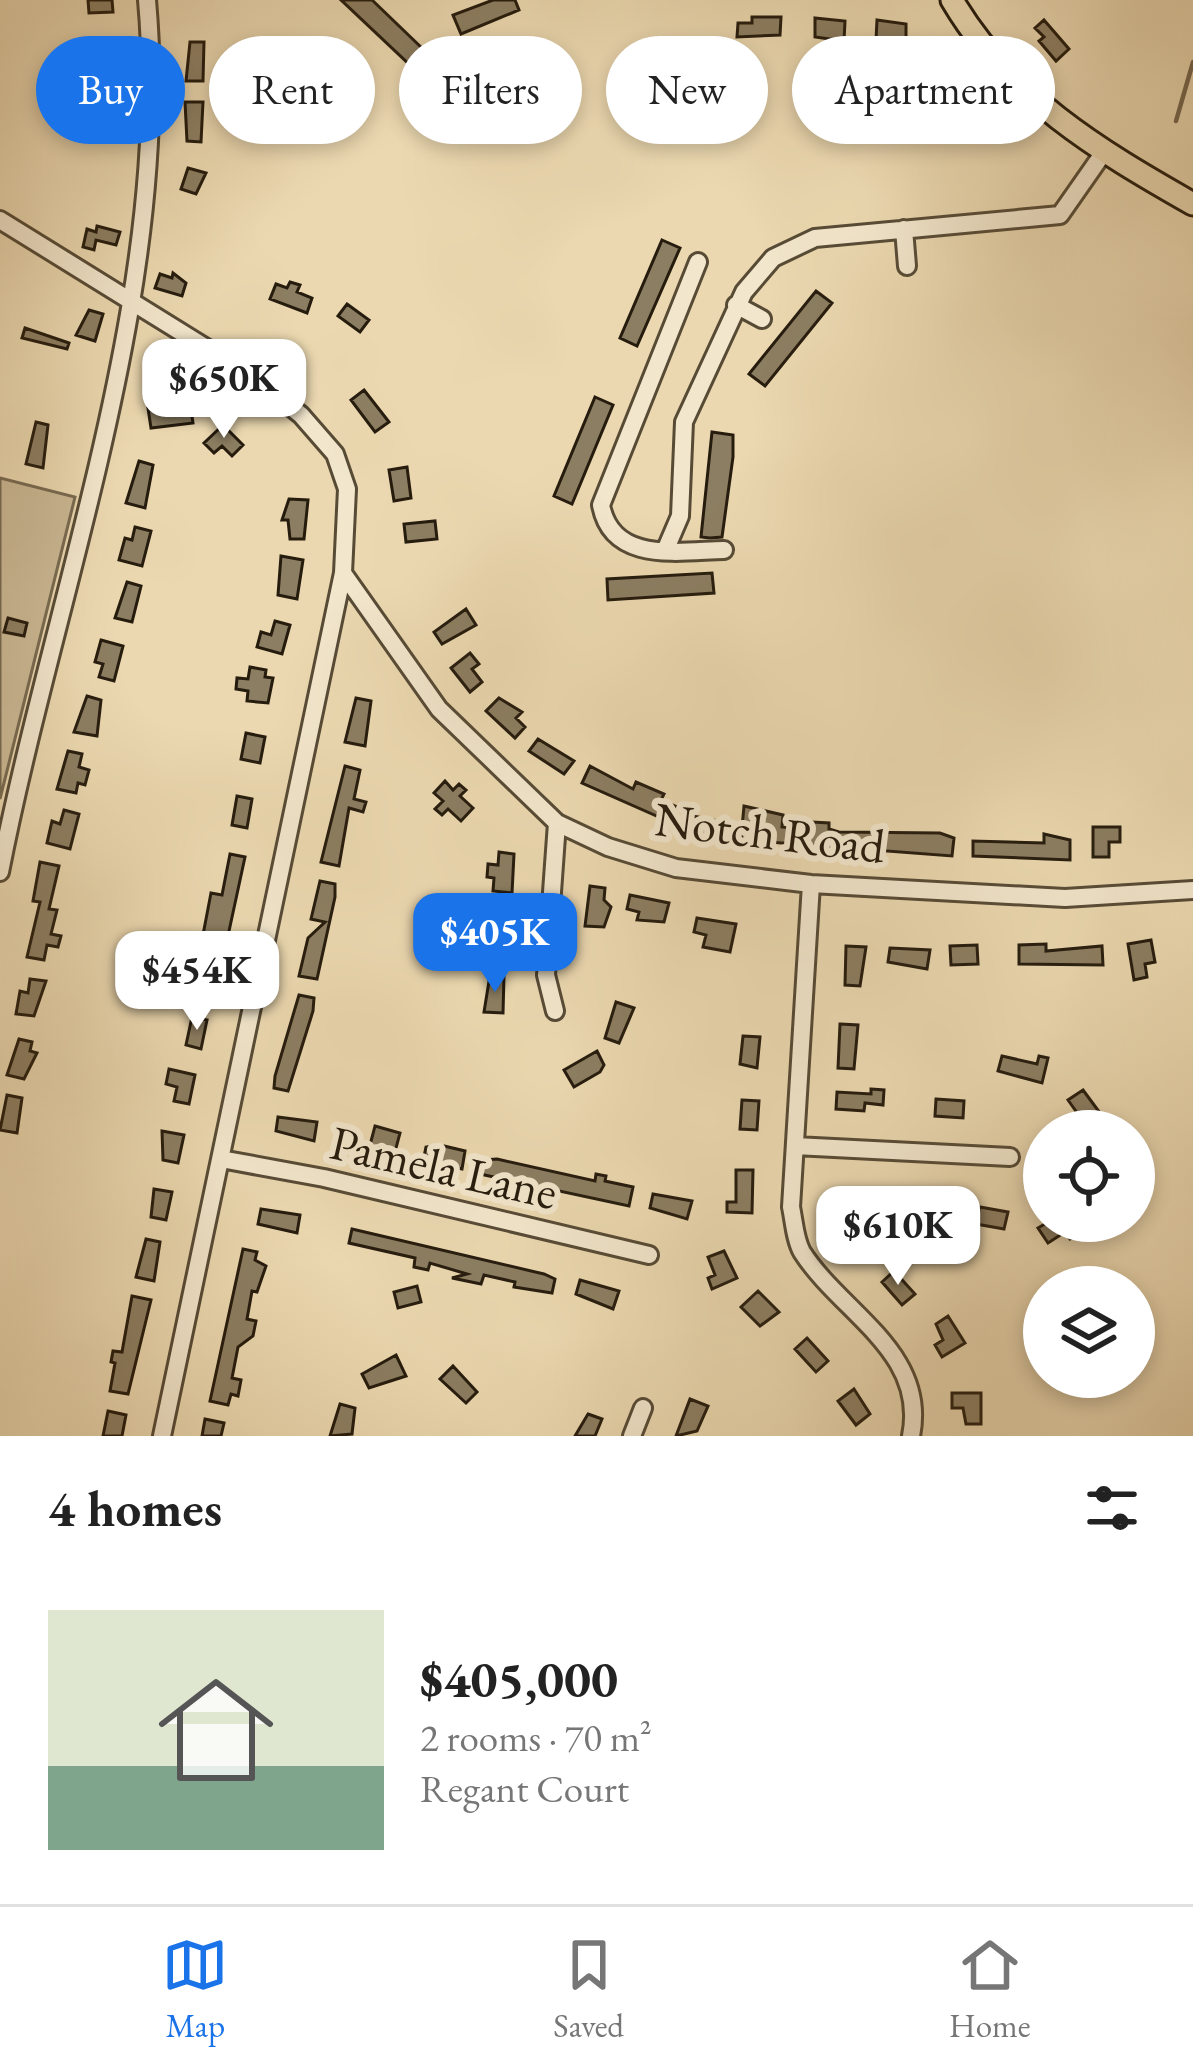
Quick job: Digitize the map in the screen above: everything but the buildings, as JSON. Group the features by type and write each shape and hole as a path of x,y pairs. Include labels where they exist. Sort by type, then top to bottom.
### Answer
{"main road":[{"path":"952,0 1012,80 1047,113 1193,204"}],"street":[{"path":"0,872 116,388 148,154 152,58 147,0"},
{"path":"665,551 680,516 684,422 736,305 763,267 796,244 1060,215 1104,152"},
{"path":"0,220 250,375 301,415 334,454 347,489 343,573 162,1436"},
{"path":"904,230 907,266"},
{"path":"698,262 601,499 606,524 620,540 665,551 724,550"},
{"path":"736,305 762,319"},
{"name":"Notch Road","path":"343,573 439,709 557,823 608,848 676,868 811,884 1065,898 1193,890"},
{"path":"555,1011 546,975 557,823"},
{"path":"811,884 791,1207 800,1249 898,1359 912,1386 911,1436"},
{"path":"795,1146 1010,1156"},
{"name":"Pamela Lane","path":"221,1159 649,1255"},
{"path":"632,1436 643,1408"}],"shaded area":[{"path":"0,478 75,497 0,799"}],"waterway":[{"path":"1176,121 1193,62"}]}
